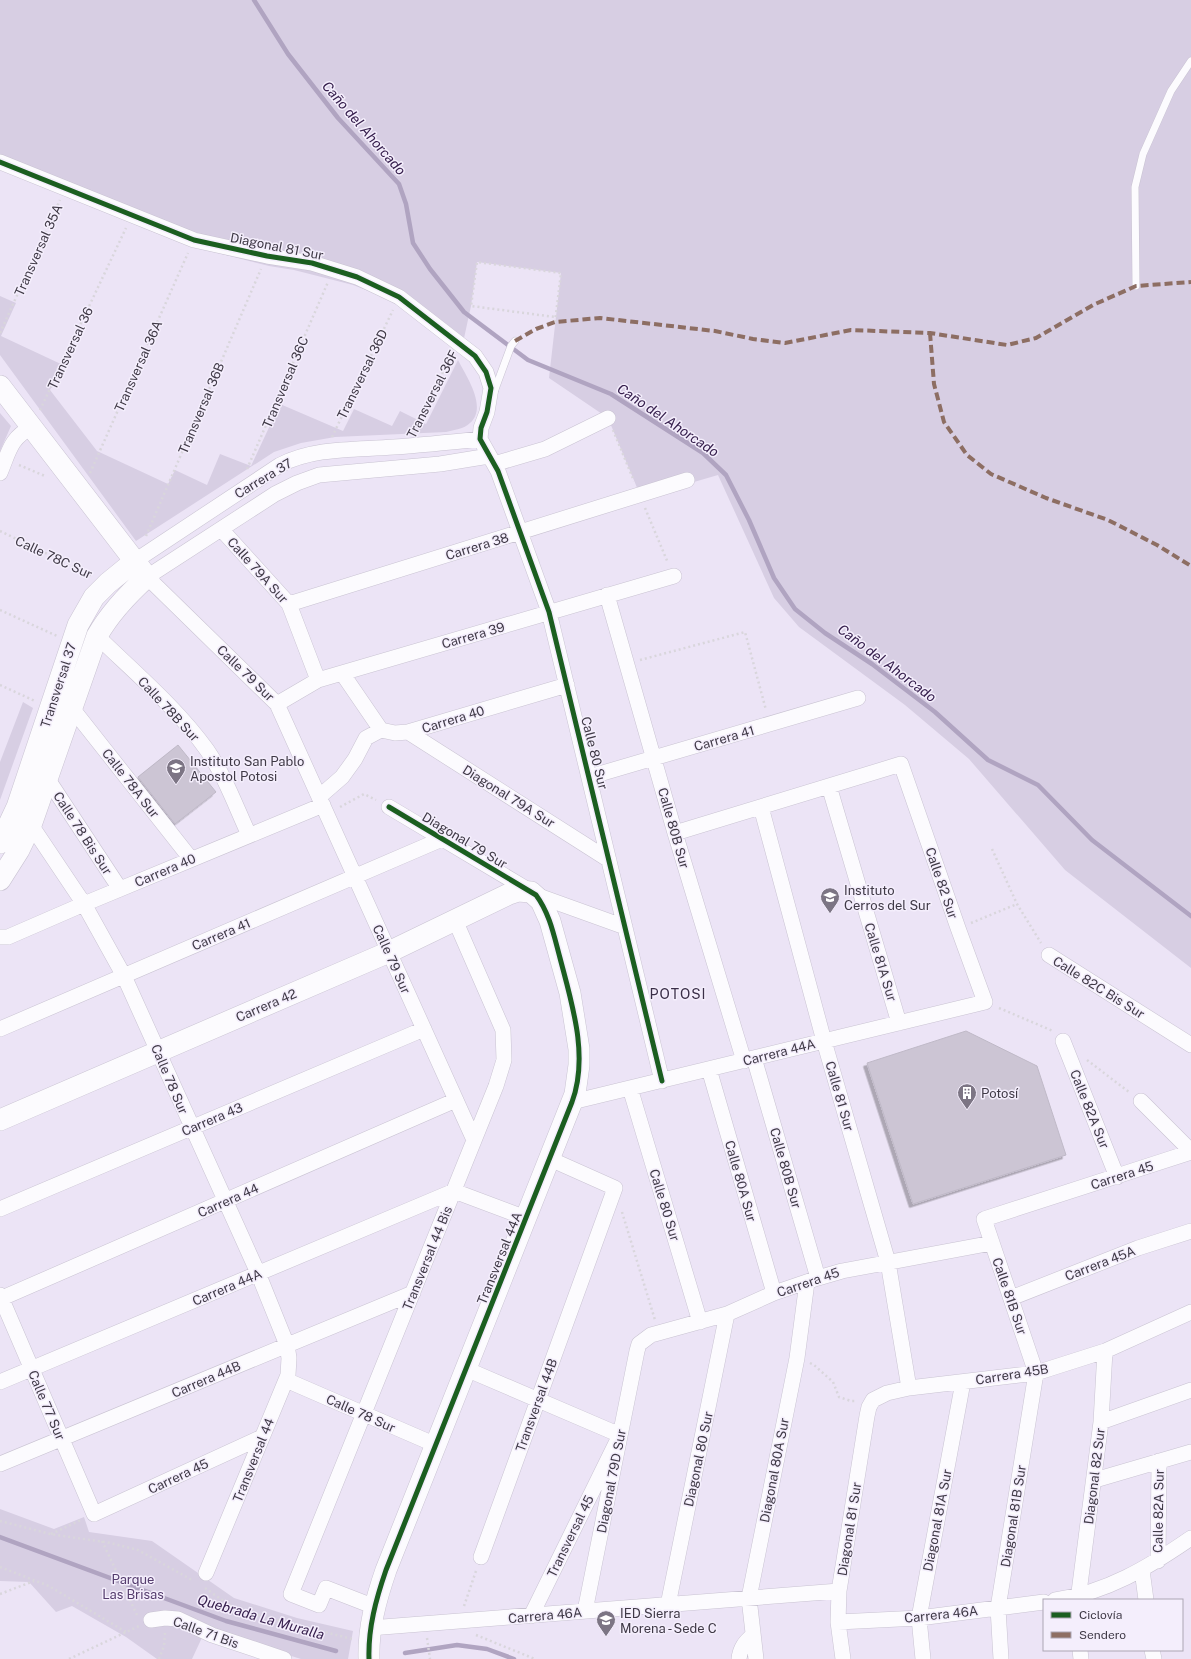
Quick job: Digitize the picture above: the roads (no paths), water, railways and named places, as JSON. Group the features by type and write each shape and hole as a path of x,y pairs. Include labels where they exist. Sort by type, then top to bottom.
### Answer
{"street":[{"name":"Diagonal 81 Sur","path":"0,162 194,240 267,256 299,260 333,269 357,277 399,297 475,356 486,372 491,388 487,412 481,428 480,439"},
{"name":"Calle 79 Sur","path":"0,386 148,577 277,704 474,1140"},
{"name":"Carrera 37","path":"148,577 275,494 297,483 319,475 492,460 545,449 608,418"},
{"path":"0,473 14,441 21,432 32,427"},
{"name":"Carrera 37","path":"135,561 236,494 291,460 304,455 480,439"},
{"name":"Calle 80 Sur","path":"480,439 492,460 521,532 549,612 662,1080"},
{"name":"Carrera 38","path":"290,604 687,480"},
{"name":"Calle 79A Sur","path":"220,529 290,604 318,680"},
{"name":"Transversal 37","path":"4,835 17,807 78,625 94,597 108,583 135,561"},
{"name":"Carrera 39","path":"277,704 318,680 674,576"},
{"name":"Transversal 37","path":"30,825 96,636 107,618 119,604 148,577"},
{"name":"Calle 80B Sur","path":"607,596 675,833 749,1060 812,1280"},
{"name":"Calle 78B Sur","path":"96,636 173,710 207,750 223,778 249,835"},
{"path":"342,673 381,730"},
{"name":"Carrera 40","path":"4,937 323,805 355,759 366,738 381,730 395,733 408,732 567,685"},
{"name":"Carrera 41","path":"589,777 858,698"},
{"name":"Calle 78A Sur","path":"71,707 191,859"},
{"name":"Diagonal 79A Sur","path":"408,732 609,860"},
{"name":"Calle 82 Sur","path":"829,786 901,764 958,928 986,1002"},
{"name":"Calle 78 Bis Sur","path":"47,778 120,889"},
{"path":"675,833 829,786"},
{"name":"Calle 81A Sur","path":"829,786 899,1023"},
{"name":"Diagonal 79 Sur","path":"389,807 534,894 625,927"},
{"name":"Calle 81 Sur","path":"761,807 824,1041 888,1262 909,1388"},
{"path":"0,880 19,850 30,825"},
{"name":"Calle 78 Sur","path":"30,825 84,904 124,976 258,1273 286,1345"},
{"name":"Carrera 41","path":"0,1029 442,839"},
{"name":"Carrera 42","path":"0,1120 389,952 509,894 518,891 534,894"},
{"name":"Transversal 44A","path":"369,1643 375,1607 386,1570 550,1159 578,1082 579,1049 570,993 550,920 534,894"},
{"name":"Transversal 44 Bis","path":"375,1607 326,1588 319,1605 291,1594 496,1086 504,1060 503,1030 454,920"},
{"name":"Calle 82C Bis Sur","path":"1049,955 1191,1045"},
{"name":"Carrera 44A","path":"572,1102 986,1002"},
{"name":"Carrera 43","path":"0,1209 424,1029"},
{"name":"Calle 82A Sur","path":"1063,1041 1117,1177"},
{"name":"Calle 80A Sur","path":"709,1069 774,1294"},
{"name":"Calle 80 Sur","path":"630,1088 700,1322"},
{"name":"Carrera 44","path":"0,1298 456,1100"},
{"path":"1141,1101 1191,1152"},
{"name":"Carrera 45","path":"984,1220 1191,1152"},
{"name":"Transversal 44B","path":"481,1557 615,1188 550,1159"},
{"path":"454,1191 526,1218"},
{"name":"Carrera 44A","path":"0,1382 454,1191"},
{"name":"Calle 81B Sur","path":"984,1220 1036,1373"},
{"name":"Carrera 45A","path":"1011,1298 1138,1248 1191,1231"},
{"name":"Carrera 45","path":"637,1351 639,1344 644,1339 659,1332 727,1314 812,1280 842,1271 992,1243"},
{"name":"Diagonal 80A Sur","path":"756,1659 749,1598 812,1280"},
{"name":"Carrera 44B","path":"0,1464 413,1293"},
{"name":"Calle 77 Sur","path":"0,1298 94,1514"},
{"name":"Carrera 45B","path":"873,1400 887,1393 909,1388 1036,1373 1105,1351 1191,1312"},
{"name":"Diagonal 80 Sur","path":"668,1605 727,1314"},
{"name":"Transversal 44","path":"201,1580 286,1380 289,1366 286,1345"},
{"name":"Diagonal 79D Sur","path":"585,1611 637,1351"},
{"name":"Diagonal 82 Sur","path":"1077,1598 1095,1480 1101,1422 1105,1351"},
{"path":"466,1369 620,1435"},
{"name":"Diagonal 81B Sur","path":"1001,1659 998,1608 1036,1373"},
{"name":"Calle 78 Sur","path":"286,1380 436,1445"},
{"name":"Diagonal 81A Sur","path":"923,1659 919,1618 963,1382"},
{"path":"1101,1422 1191,1390"},
{"name":"Diagonal 81 Sur","path":"844,1659 838,1622 839,1591 867,1416 869,1407 873,1400"},
{"name":"Transversal 45","path":"530,1616 620,1435"},
{"name":"Carrera 45","path":"94,1514 262,1437"},
{"path":"1095,1480 1191,1452"},
{"name":"Calle 82A Sur","path":"1158,1561 1159,1461"},
{"path":"1066,1599 1077,1598 1120,1582 1158,1561 1191,1538"},
{"name":"Calle 82A Sur","path":"1142,1570 1146,1599"},
{"name":"Carrera 46A","path":"369,1643 458,1622 839,1591"},
{"name":"Carrera 46A","path":"838,1622 919,1618 1043,1602"},
{"name":"Calle 71 Bis","path":"158,1619 178,1620 212,1635 244,1653 284,1659"},
{"path":"739,1659 740,1652 745,1642 753,1635"}],"lane":[{"path":"1136,286 1135,187 1143,154 1171,91 1191,61"},
{"path":"487,412 506,359 515,341"}],"waterway":[{"name":"Caño del Ahorcado","path":"254,0 288,54 338,118 399,184 406,204 413,243 430,269 464,312 528,360 611,394 703,453 726,475 749,520 774,578 795,609 825,633 872,664 935,712 988,760 1038,785 1092,840 1191,916"},
{"name":"Quebrada La Muralla","path":"0,1537 226,1621 336,1651"},
{"name":"Quebrada La Muralla","path":"405,1653 457,1645 487,1649 514,1659"}],"place":[{"name":"Instituto San Pablo Apostol Potosi","path":"176,785"},
{"name":"Instituto Cerros del Sur","path":"830,914"},
{"name":"Potosí","path":"967,1110"},
{"name":"IED Sierra Morena - Sede C","path":"606,1637"}],"district":[{"name":"POTOSI","path":"678,994"}],"park label":[{"name":"Parque Las Brisas","path":"133,1586"}]}
